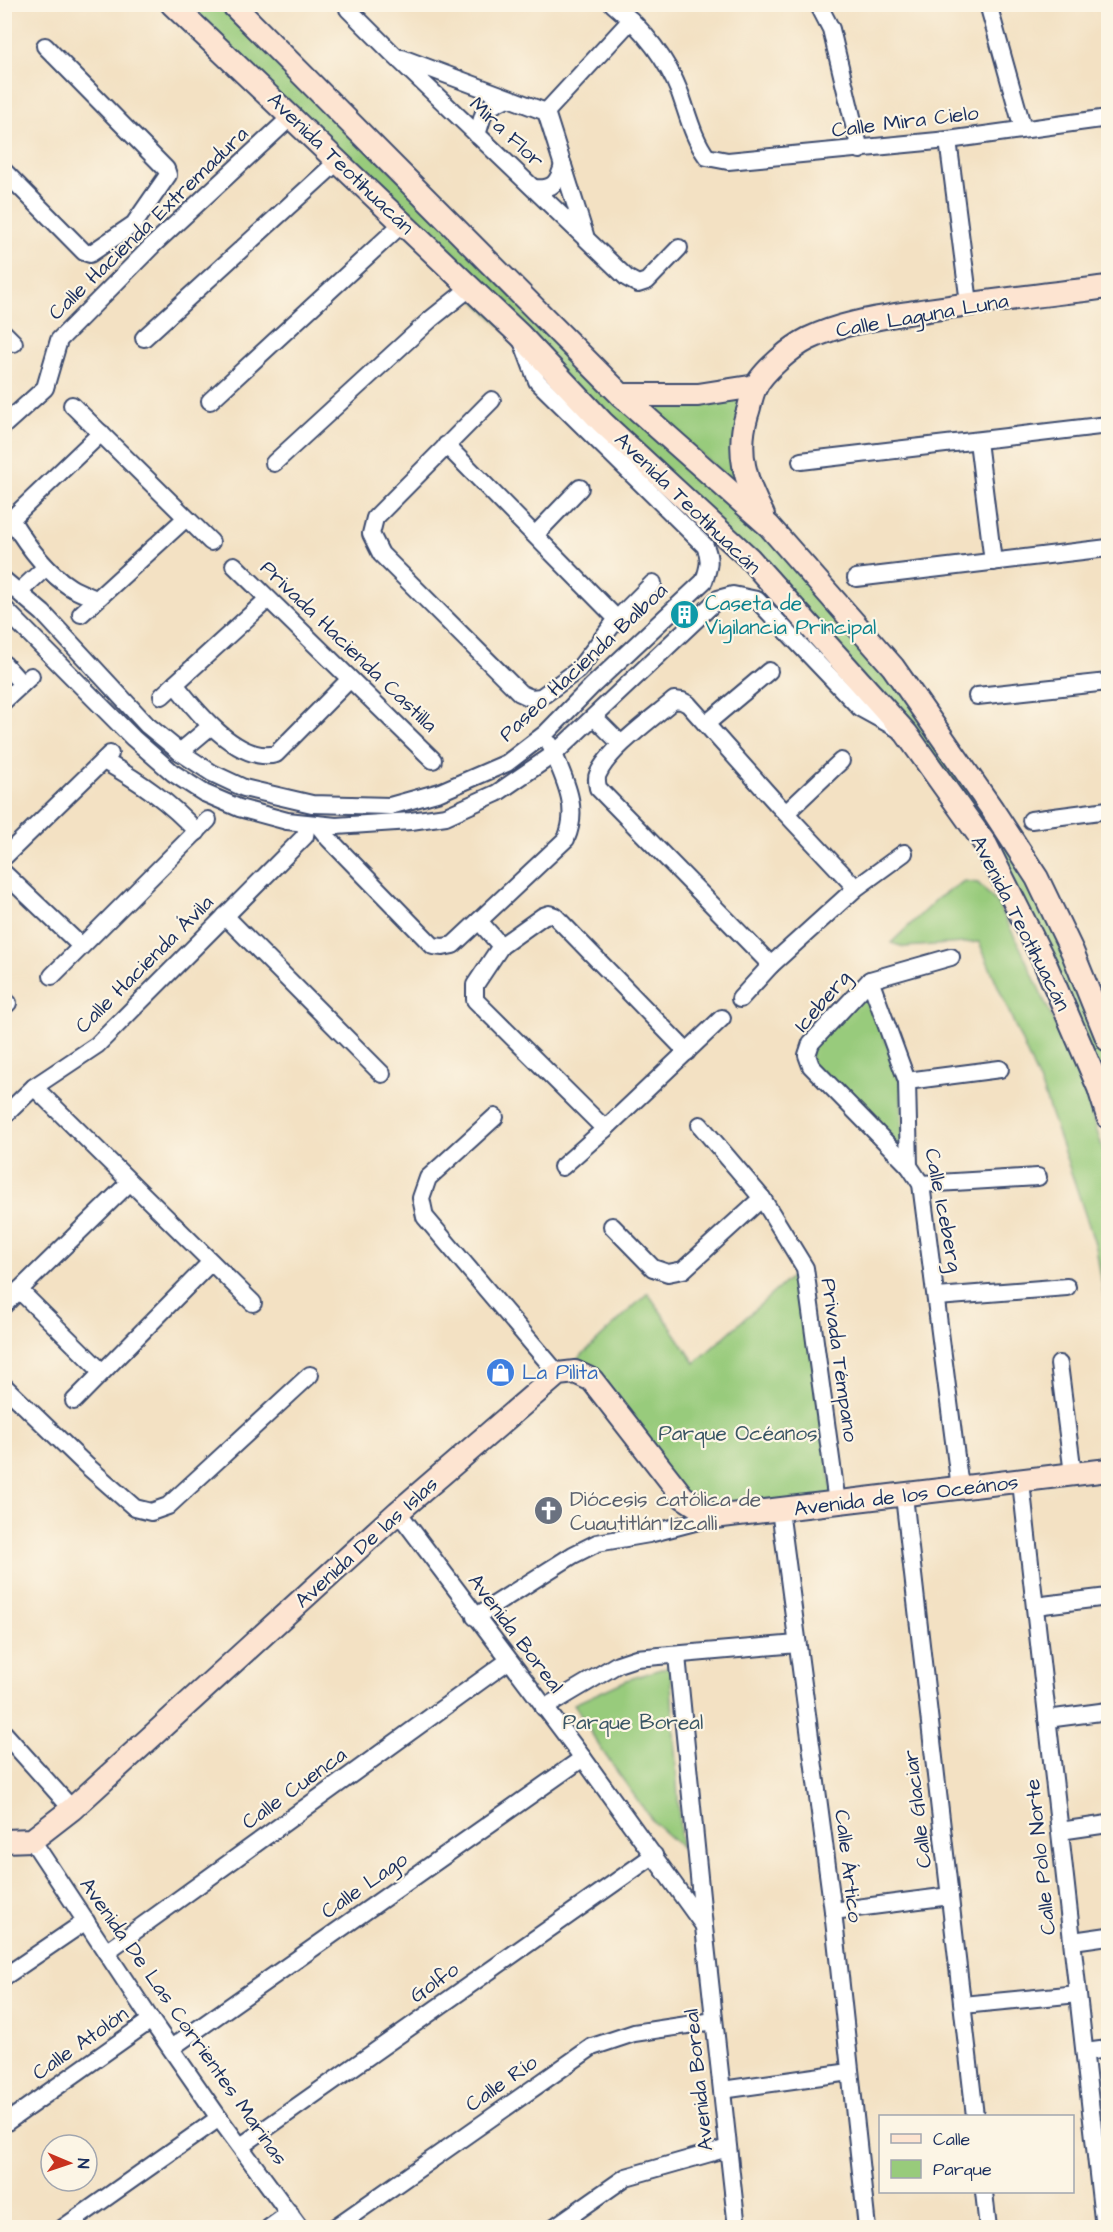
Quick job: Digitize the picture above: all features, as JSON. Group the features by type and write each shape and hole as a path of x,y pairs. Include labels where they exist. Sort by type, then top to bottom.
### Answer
{"main road":[{"name":"Avenida Teotihuacán","path":"172,4 471,287 603,422 749,558 906,733 986,846 1045,963 1099,1088 1108,1117"},
{"name":"Avenida Teotihuacán","path":"232,4 621,395 770,526 893,667 992,808 1037,878 1072,951 1108,1040"},
{"name":"Calle Laguna Luna","path":"770,526 752,494 742,463 744,424 756,386 780,359 807,340 836,328 866,320 969,303 1108,288"},
{"path":"621,395 698,395 756,386"},
{"path":"558,1374 575,1372 592,1380 683,1497 714,1517"},
{"name":"Avenida De las Islas","path":"32,1840 72,1809 398,1512 558,1374"},
{"name":"Avenida de los Oceános","path":"714,1517 1108,1470"},
{"path":"4,1841 32,1840"}],"street":[{"path":"546,112 631,20 613,4"},
{"path":"818,4 831,29 860,150"},
{"path":"988,4 1023,129"},
{"name":"Mira Flor","path":"348,9 627,278 638,284 647,281 679,248"},
{"name":"Calle Mira Cielo","path":"631,20 660,52 679,90 698,144 707,157 728,161 860,150 1108,118"},
{"path":"4,171 84,252 90,254 98,251 134,224 166,182 168,175 166,169 45,46"},
{"path":"393,54 546,112"},
{"path":"477,135 485,109 507,98"},
{"path":"546,112 587,239"},
{"name":"Calle Hacienda Extremadura","path":"4,424 45,387 58,340 153,245 292,116"},
{"path":"948,140 969,303"},
{"path":"144,338 338,161"},
{"path":"534,188 545,189 553,185 560,176 563,165"},
{"path":"210,400 403,222"},
{"path":"134,224 153,245"},
{"path":"274,463 431,319 471,287"},
{"name":"Paseo Hacienda Balboa","path":"4,580 20,591 43,613 147,725 180,752 212,773 244,788 312,804 390,806 440,792 507,763 546,733 704,580 710,556 705,546 537,381 520,335"},
{"path":"492,400 375,518 371,534 381,554 520,693 531,698 541,697 578,670 617,619 653,583"},
{"path":"72,405 211,542"},
{"path":"801,461 1108,425"},
{"path":"96,599 69,587 46,567 8,522 100,433"},
{"path":"978,441 993,562"},
{"path":"446,445 617,619"},
{"path":"535,535 580,488"},
{"path":"81,614 186,518"},
{"path":"856,578 1108,548"},
{"name":"Privada Hacienda Castilla","path":"234,565 433,760"},
{"path":"20,591 46,567"},
{"name":"Paseo Hacienda Balboa","path":"6,612 133,738 172,773 204,793 239,808 310,828 446,816 497,793 554,754 595,718 718,599 733,595 757,600 860,708 880,721 906,733"},
{"path":"162,696 268,599"},
{"path":"4,664 26,680 4,701"},
{"path":"578,670 592,686"},
{"path":"706,724 770,671"},
{"path":"175,684 198,714 219,734 264,757 276,754 350,679"},
{"path":"977,696 1108,682"},
{"path":"771,965 598,788 598,773 621,744 674,700 688,704 856,888"},
{"path":"595,718 621,744"},
{"path":"180,752 211,726"},
{"path":"310,828 332,843 434,946 453,945 566,839 571,828 572,799 546,733"},
{"path":"4,858 107,758 180,813 197,832"},
{"path":"786,813 841,761"},
{"path":"152,791 172,773"},
{"name":"Calle Hacienda Ávila","path":"279,798 280,819 291,834 290,842 281,859"},
{"path":"1031,820 1108,810"},
{"path":"52,976 208,820"},
{"name":"Calle Hacienda Ávila","path":"4,1116 34,1087 97,1045 310,828"},
{"path":"740,999 771,965 856,888 904,853"},
{"path":"4,873 81,946"},
{"path":"605,1129 475,1000 475,985 501,946 543,916 549,914 555,916 687,1052"},
{"path":"225,916 381,1074"},
{"path":"479,921 501,946"},
{"name":"Iceberg","path":"909,1166 812,1066 807,1055 811,1043 870,980 951,957"},
{"name":"Calle Iceberg","path":"870,980 907,1081 909,1166 921,1184 960,1488"},
{"path":"562,1167 722,1018"},
{"path":"907,1081 1000,1069"},
{"path":"34,1087 253,1303"},
{"path":"495,1117 428,1178 421,1198 425,1217 558,1374"},
{"name":"Privada Témpano","path":"700,1125 762,1198 806,1268 837,1503"},
{"path":"921,1184 1038,1177"},
{"path":"4,1305 130,1182"},
{"path":"612,1226 653,1268 668,1274 683,1270 762,1198"},
{"path":"74,1401 101,1371 211,1262"},
{"path":"937,1297 1067,1287"},
{"path":"19,1290 101,1371"},
{"path":"1059,1364 1073,1474"},
{"path":"4,1386 86,1465 135,1508 151,1512 168,1506 310,1375"},
{"name":"Calle Polo Norte","path":"1021,1482 1078,1994 1103,2162 1104,2228"},
{"name":"Calle Glaciar","path":"904,1496 975,2115"},
{"name":"Calle Ártico","path":"780,1510 833,1911 867,2228"},
{"name":"Avenida Boreal","path":"398,1512 583,1758 704,1927"},
{"name":"Avenida de los Oceános","path":"476,1617 573,1555 597,1543 649,1534 714,1517"},
{"path":"1035,1606 1108,1597"},
{"path":"544,1708 618,1664 636,1658 797,1644"},
{"name":"Avenida Boreal","path":"677,1656 737,2228"},
{"name":"Calle Cuenca","path":"106,1952 508,1661"},
{"path":"1047,1719 1108,1711"},
{"path":"4,1733 72,1809"},
{"name":"Calle Lago","path":"171,2048 583,1758"},
{"path":"1060,1831 1108,1824"},
{"name":"Avenida De Las Corrientes Marinas","path":"32,1840 151,2020 300,2228"},
{"name":"Golfo","path":"241,2146 654,1855"},
{"path":"833,1911 950,1896"},
{"path":"4,1977 86,1921"},
{"path":"1073,1941 1108,1936"},
{"path":"963,2005 1078,1994"},
{"name":"Calle Atolón","path":"4,2124 151,2020"},
{"name":"Calle Río","path":"334,2228 592,2047 634,2033 714,2021"},
{"path":"1085,2052 1108,2049"},
{"path":"722,2090 850,2072"},
{"path":"63,2228 219,2118"},
{"path":"553,2228 626,2177 728,2148"},
{"path":"984,2193 988,2228"},
{"path":"269,2228 290,2213"}],"green space":[{"path":"176,5 218,5 763,527 898,683 1037,890 1108,1050 1108,1101 1012,887 911,732"},
{"path":"740,395 738,487 640,400"},
{"path":"964,881 978,883 997,903 1021,949 1080,1079 1108,1165 1108,1324 1096,1247 1075,1184 1043,1091 979,942 904,947 891,943 938,898"},
{"path":"869,993 901,1084 903,1150 811,1066 811,1043"},
{"name":"Parque Océanos","path":"800,1269 834,1505 697,1521 569,1367 648,1293 695,1363"},
{"name":"Parque Boreal","path":"670,1666 681,1847 654,1823 601,1749 574,1704 627,1680"}],"place":[{"name":"Caseta de Vigilancia Principal","path":"684,615"},
{"name":"La Pilita","path":"501,1372"},
{"name":"Diócesis católica de Cuautitlán Izcalli","path":"549,1511"}]}
